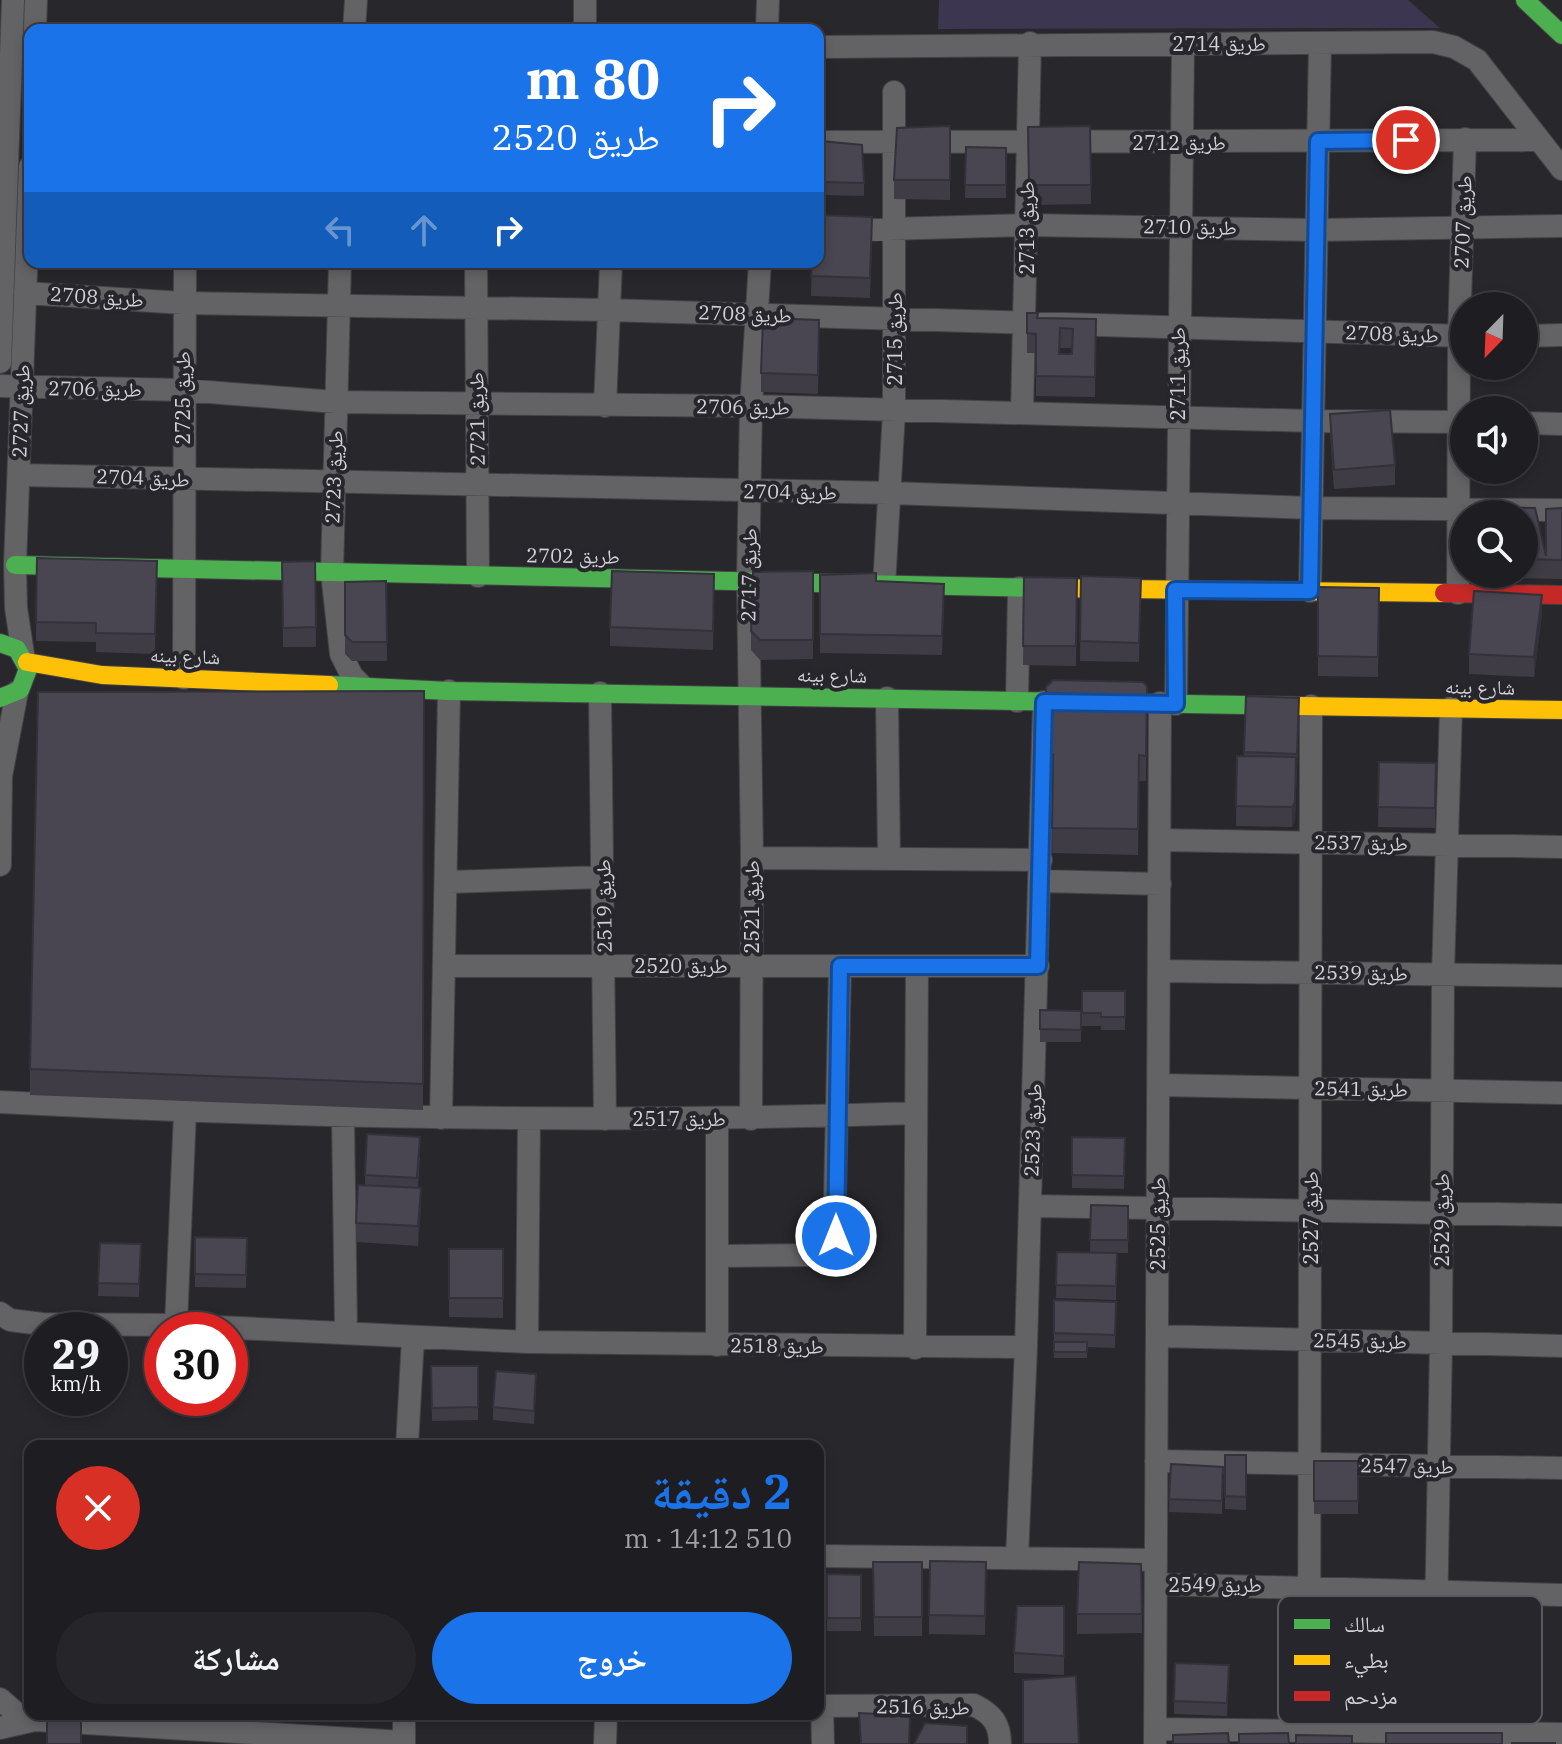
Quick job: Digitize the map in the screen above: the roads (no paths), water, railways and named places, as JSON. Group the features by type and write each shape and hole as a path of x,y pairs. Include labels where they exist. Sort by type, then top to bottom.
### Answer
{"street":[{"name":"طريق 2727","path":"0,362 2,193 5,135 13,104 13,0"},
{"path":"35,24 36,0"},
{"path":"354,24 356,0"},
{"path":"585,0 585,24"},
{"path":"767,24 768,0"},
{"path":"1525,0 1562,35"},
{"name":"طريق 2714","path":"824,47 1433,42 1454,47 1477,60 1562,169"},
{"name":"طريق 2713","path":"1022,413 1030,43"},
{"path":"1310,591 1320,43"},
{"name":"طريق 2711","path":"1168,703 1175,590 1183,44"},
{"name":"طريق 2715","path":"884,586 894,412 894,92"},
{"name":"طريق 2707","path":"1462,292 1465,139"},
{"name":"طريق 2712","path":"824,142 1028,140 1180,144 1539,140"},
{"name":"طريق 2710","path":"824,231 1027,225 1317,230 1562,226"},
{"name":"طريق 2727","path":"25,658 16,608 19,475 11,387 26,268"},
{"name":"طريق 2725","path":"184,678 185,268"},
{"name":"طريق 2723","path":"340,268 332,573 341,654 352,676 361,685"},
{"name":"طريق 2721","path":"476,268 478,576"},
{"path":"605,406 611,268"},
{"name":"طريق 2717","path":"750,695 751,406 760,268"},
{"name":"طريق 2708","path":"25,293 183,303 608,310 1450,336"},
{"path":"1538,336 1562,335"},
{"name":"طريق 2706","path":"11,387 183,390 336,402 751,406 894,412 1450,422"},
{"path":"1538,423 1562,424"},
{"name":"طريق 2704","path":"19,475 478,483 1312,508 1450,509"},
{"name":"طريق 2704","path":"1538,510 1562,510"},
{"name":"طريق 2702","path":"15,565 748,580 884,586 1562,595"},
{"path":"1017,701 1019,588"},
{"name":"طريق 2707","path":"1458,588 1458,593"},
{"name":"شارع بينه","path":"0,643 10,644 25,658 102,675 449,691 1562,710"},
{"path":"0,865 1,776 12,693 27,677 25,658"},
{"name":"شارع بينه","path":"12,693 102,675"},
{"path":"441,1118 448,882 449,691"},
{"name":"طريق 2519","path":"600,693 605,1119"},
{"name":"طريق 2521","path":"750,695 751,1119"},
{"path":"887,698 889,859"},
{"name":"طريق 2523","path":"1017,1558 1031,1206 1044,702"},
{"name":"طريق 2525","path":"1155,1737 1160,840 1168,703"},
{"name":"طريق 2527","path":"1309,1596 1311,706"},
{"name":"طريق 2529","path":"1437,1596 1443,974 1451,708"},
{"name":"طريق 2537","path":"1160,840 1562,847"},
{"path":"752,858 889,859 1041,870 1160,884"},
{"path":"448,882 604,877"},
{"name":"طريق 2520","path":"446,966 1038,966"},
{"path":"719,1256 820,1255 834,1244 840,966"},
{"path":"915,1348 917,966"},
{"name":"طريق 2539","path":"1160,971 1562,976"},
{"name":"طريق 2541","path":"1159,1085 1562,1093"},
{"name":"طريق 2517","path":"0,1102 343,1118 717,1120 916,1113"},
{"path":"177,1312 185,1112"},
{"path":"343,1118 346,1331"},
{"path":"527,1342 529,1119"},
{"path":"717,1120 717,1345"},
{"path":"1031,1206 1562,1215"},
{"name":"طريق 2518","path":"0,1313 10,1320 42,1324 144,1325"},
{"name":"طريق 2518","path":"248,1328 527,1342 1026,1347"},
{"name":"طريق 2545","path":"1157,1336 1562,1346"},
{"path":"407,1440 413,1338"},
{"name":"طريق 2547","path":"1156,1461 1562,1468"},
{"name":"طريق 2549","path":"824,1556 1156,1560"},
{"name":"طريق 2549","path":"1156,1584 1562,1595"},
{"path":"0,1699 24,1716"},
{"name":"طريق 2516","path":"824,1706 974,1705 987,1712 997,1723 1000,1744"},
{"path":"0,1728 35,1720 170,1736 404,1743 404,1720"},
{"path":"605,1744 606,1720"},
{"name":"طريق 2516","path":"821,1720 823,1744"},
{"name":"طريق 2527","path":"1309,1724 1309,1731"},
{"name":"طريق 2529","path":"1434,1724 1434,1732"},
{"path":"1155,1737 1309,1731 1562,1734"}]}
